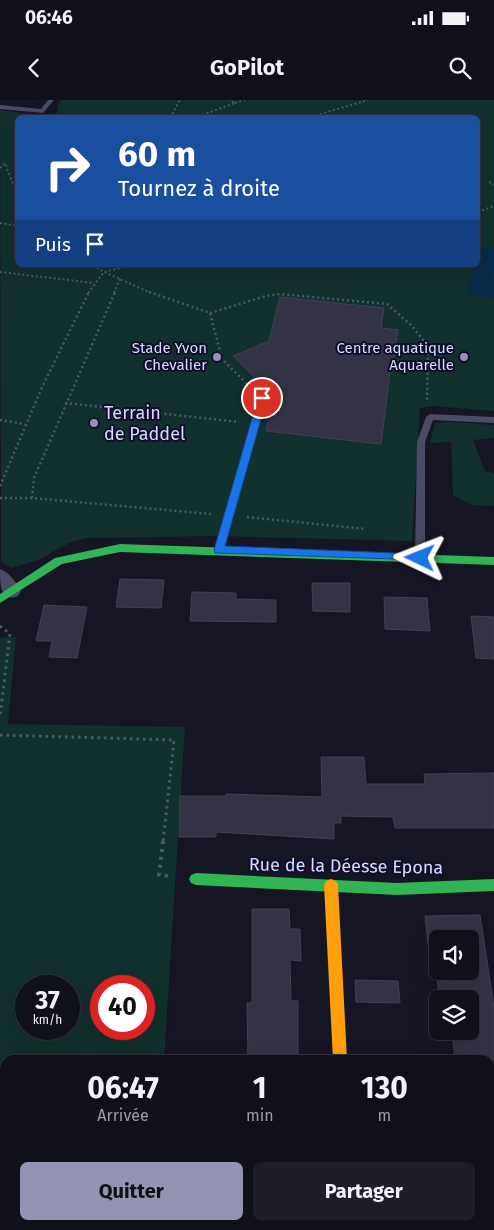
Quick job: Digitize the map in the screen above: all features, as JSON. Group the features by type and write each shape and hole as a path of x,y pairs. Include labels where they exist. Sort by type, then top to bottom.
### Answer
{"street":[{"path":"4,589 59,560 120,548 494,561"},
{"name":"Rue de la Déesse Epona","path":"196,879 397,889 494,885"},
{"path":"331,886 340,1055"}],"lane":[{"path":"0,107 43,111 51,100"},
{"path":"219,550 262,398"},
{"path":"420,558 421,442 430,417 494,420"}],"path":[{"path":"172,115 180,100"},
{"path":"229,100 235,103"},
{"path":"202,115 245,100"},
{"path":"317,115 368,100"},
{"path":"0,168 5,164 13,184"},
{"path":"489,182 494,185"},
{"path":"480,211 494,206"},
{"path":"0,223 15,226"},
{"path":"96,267 152,293 210,313 266,296 280,294 387,304 412,326 423,340 428,352 427,402 430,417"},
{"path":"0,486 25,424 75,317 94,283 104,272 124,267"},
{"path":"0,272 94,283"},
{"path":"32,498 34,478 120,279"},
{"path":"210,313 222,359 235,374 262,398"},
{"path":"65,403 255,423"},
{"path":"0,420 25,424"},
{"path":"0,498 32,498 366,529"},
{"path":"0,626 10,634 0,716"},
{"path":"0,734 174,740 159,876 196,879"}],"green space":[{"name":"Stade Yvon Chevalier","path":"61,100 494,100 494,411 433,406 420,408 412,541 219,536 86,538 71,542 38,560 12,568 1,562 0,110 39,115 15,115 15,267 480,267 480,115 55,115 59,110 57,106"},
{"path":"452,422 494,425 494,438 473,440 485,471 494,473 494,506 471,505 453,495 451,442 430,443 435,423"},
{"path":"16,637 8,724 185,727 164,1055 0,1055 0,638"}],"water":[{"path":"480,244 494,248 494,273 491,275 494,277 494,298 468,294 471,275 483,276 471,273 472,267 480,267"}],"building":[{"path":"280,297 384,308 381,328 398,330 392,372 390,372 381,444 266,431 274,396 233,356 269,341"},
{"path":"120,579 164,580 161,608 116,607"},
{"path":"312,583 350,583 350,612 313,611"},
{"path":"192,592 236,593 236,599 276,600 276,622 190,621"},
{"path":"384,597 427,598 430,631 385,629"},
{"path":"44,605 87,607 77,658 49,657 52,641 36,641"},
{"path":"471,616 494,617 494,659 476,658"},
{"path":"321,757 364,757 366,784 425,784 424,774 494,773 494,828 395,828 393,817 341,816 341,823 334,823 334,839 216,832 216,837 179,837 180,796 226,796 226,794 322,797"},
{"path":"252,909 289,909 290,929 300,929 301,961 290,960 291,1001 298,1001 298,1055 248,1055 247,1003 252,1003"},
{"path":"480,915 494,1007 494,1055 454,1055 453,1040 479,1040 479,990 439,990 437,980 479,980 479,930 429,930 429,952 425,916"},
{"path":"355,980 398,981 400,1003 356,1002"}],"traffic: fast":[{"path":"0,599 59,561 120,548 494,561"},
{"path":"196,879 397,889 494,885"}],"traffic: slow":[{"path":"331,885 340,1055"}],"place":[{"name":"Stade Yvon Chevalier","path":"217,357"},
{"name":"Centre aquatique Aquarelle","path":"464,357"},
{"name":"Terrain de Paddel","path":"94,423"}],"route":[{"path":"262,398 219,550 420,558"}]}
